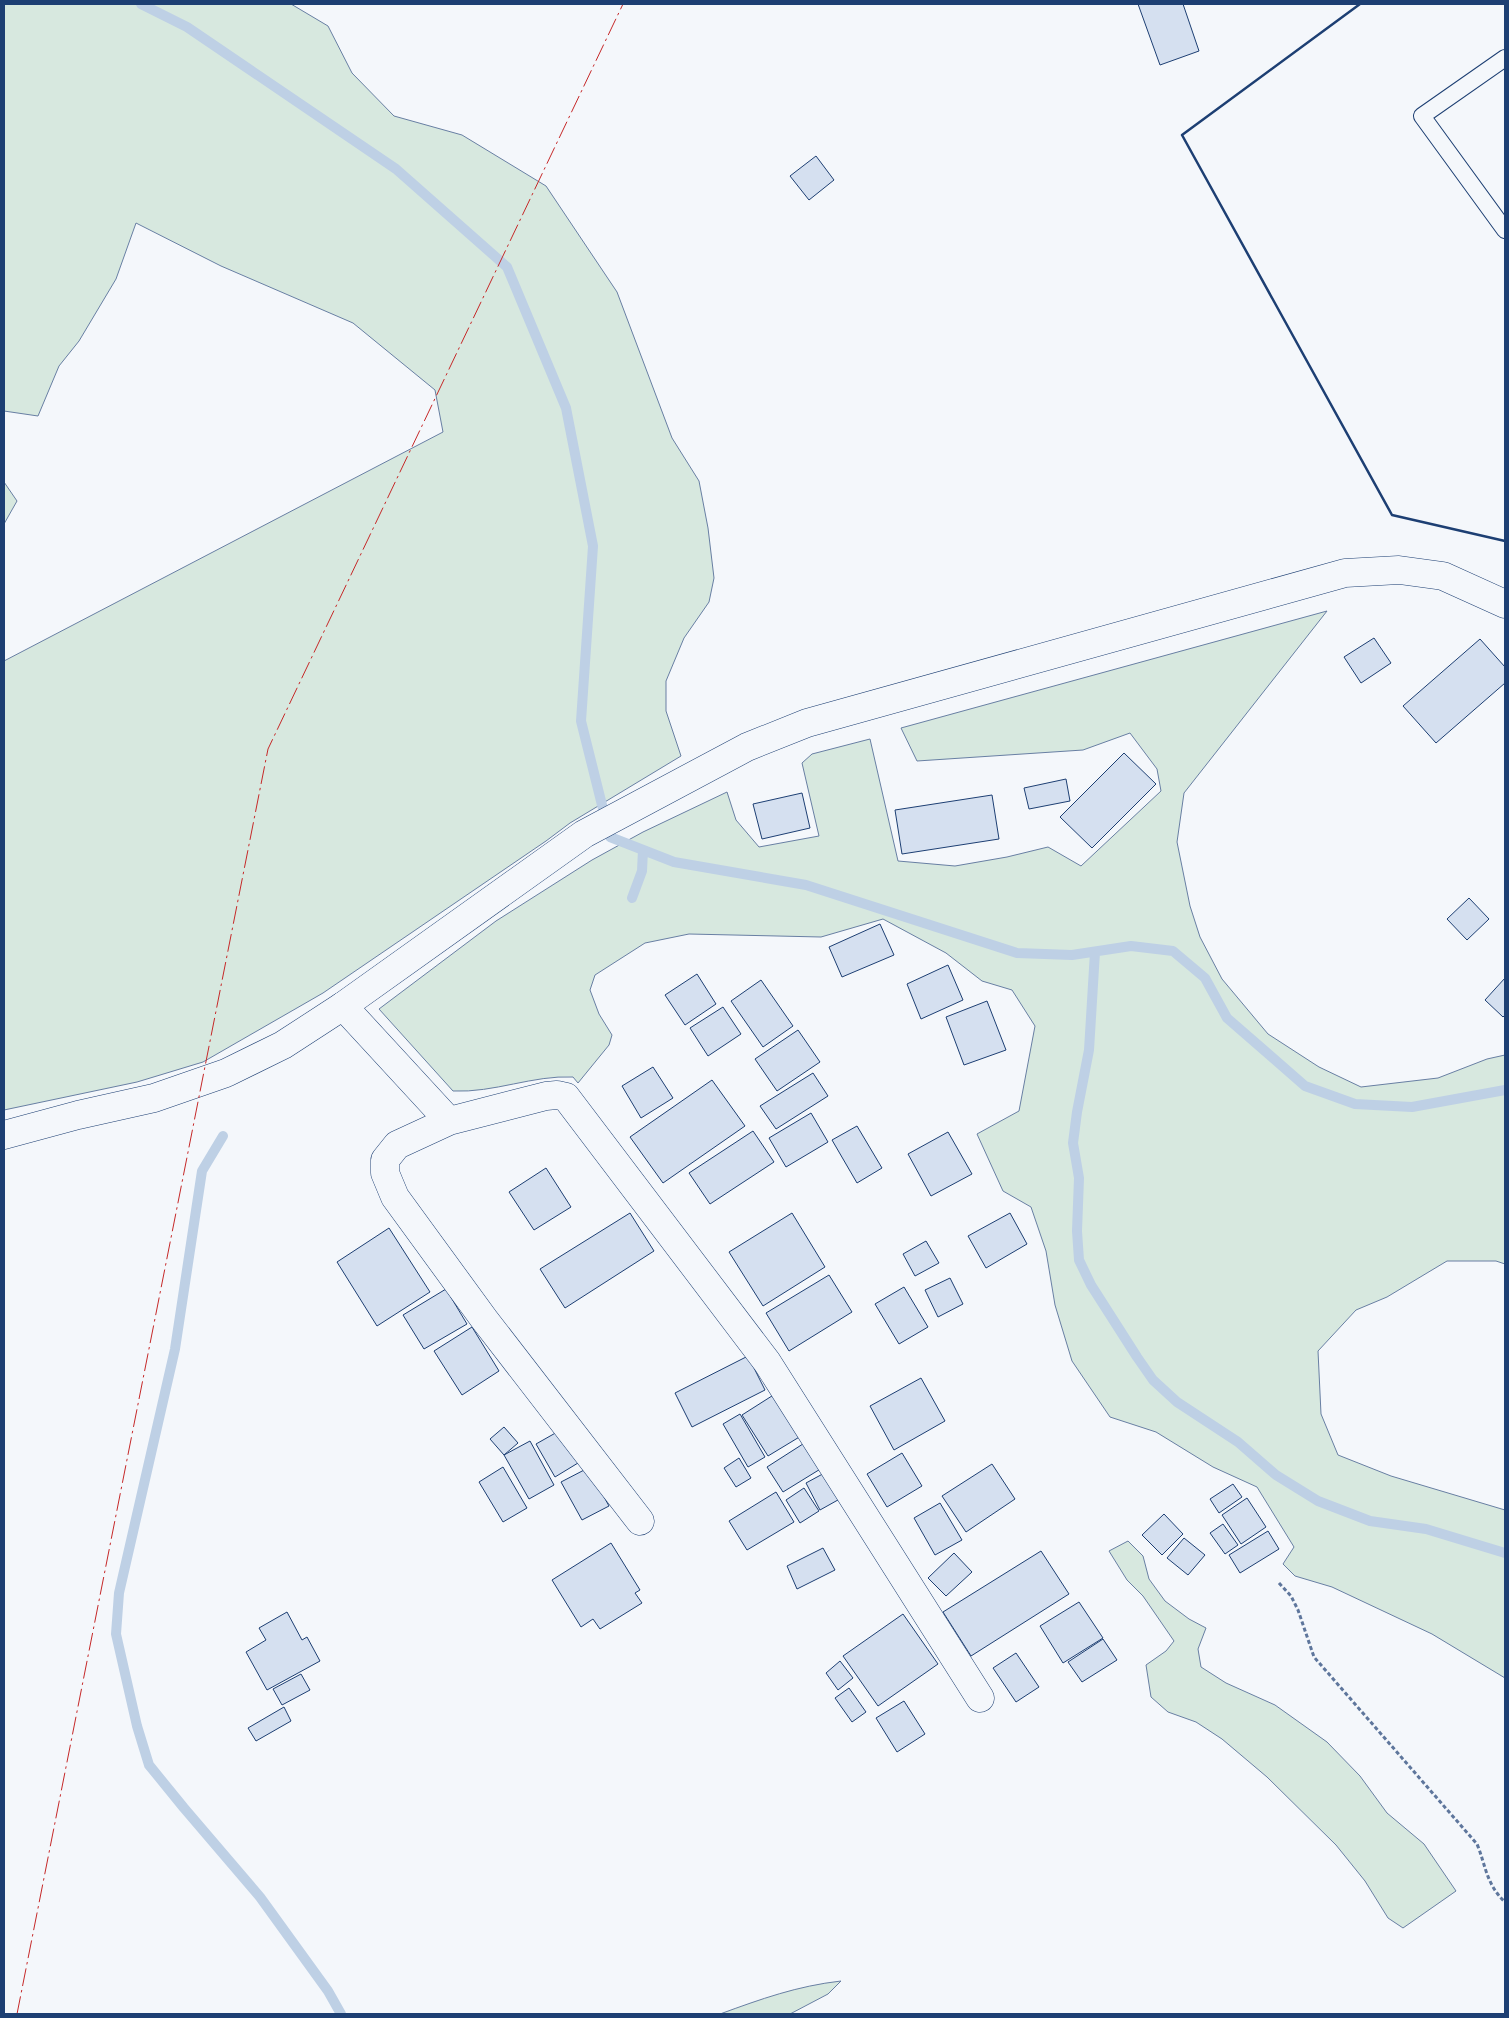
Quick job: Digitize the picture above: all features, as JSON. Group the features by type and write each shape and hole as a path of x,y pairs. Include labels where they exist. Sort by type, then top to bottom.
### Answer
{"street":[{"path":"4,1135 78,1115 154,1098 226,1073 283,1045 342,1006 584,834 747,747 807,724 1345,573 1399,570 1443,576 1505,604"},
{"path":"342,1006 449,1120"},
{"path":"640,1521 484,1319 395,1197 385,1173 386,1160 397,1145 449,1120 546,1096 557,1095 566,1097 767,1362 980,1698"}],"lane":[{"path":"1505,58 1422,116 1505,230"}],"path":[{"path":"1279,1583 1291,1596 1298,1610 1314,1657 1477,1844 1488,1880 1505,1902"}],"shaded area":[{"path":"4,4 291,4 328,26 352,73 394,116 462,135 546,186 617,292 672,438 699,481 708,528 714,578 709,602 684,638 666,681 666,711 681,756 570,823 323,993 203,1062 137,1082 4,1110 4,661 443,432 435,390 353,323 221,266 136,223 116,279 79,341 59,366 38,416 4,411"},
{"path":"4,482 17,501 4,524"},
{"path":"1327,611 1184,793 1177,842 1190,906 1200,937 1222,979 1268,1034 1319,1067 1361,1087 1438,1078 1487,1059 1505,1055 1505,1264 1496,1261 1447,1261 1387,1297 1356,1310 1318,1351 1321,1414 1338,1455 1391,1476 1505,1510 1505,1678 1432,1634 1332,1587 1295,1576 1283,1564 1294,1547 1257,1487 1213,1467 1156,1432 1110,1417 1072,1361 1055,1305 1046,1251 1031,1207 1003,1191 977,1134 1019,1111 1035,1026 1012,990 982,981 946,953 883,919 821,937 689,934 645,943 595,975 590,990 599,1014 612,1035 609,1045 578,1083 573,1077 558,1077 468,1091 453,1091 379,1009 496,921 592,860 643,832 727,792 736,820 759,847 819,836 802,763 812,754 870,739 898,861 955,866 1007,857 1048,847 1081,866 1161,791 1157,769 1130,733 1083,750 917,761 901,728"},
{"path":"1128,1541 1143,1556 1149,1579 1165,1601 1189,1619 1206,1628 1198,1649 1201,1667 1226,1683 1275,1705 1327,1742 1360,1776 1387,1813 1424,1844 1456,1891 1403,1928 1388,1918 1365,1881 1336,1845 1267,1777 1222,1739 1196,1722 1168,1712 1151,1697 1146,1665 1166,1651 1174,1641 1143,1596 1127,1580 1109,1551"},
{"path":"841,1981 828,1994 790,2014 720,2014 794,1990"}],"building":[{"path":"1138,4 1183,4 1199,51 1160,65"},
{"path":"816,156 834,180 809,200 790,176"},
{"path":"1374,638 1391,663 1361,683 1344,657"},
{"path":"1480,639 1505,667 1505,683 1436,743 1403,706"},
{"path":"1124,753 1156,784 1092,848 1060,817"},
{"path":"1066,779 1070,801 1029,809 1024,788"},
{"path":"802,793 810,828 762,839 753,804"},
{"path":"992,795 999,839 902,854 895,810"},
{"path":"1469,898 1489,919 1467,940 1447,919"},
{"path":"880,924 894,955 842,977 829,947"},
{"path":"948,965 963,1000 921,1019 907,984"},
{"path":"697,974 716,1004 685,1025 665,995"},
{"path":"1505,978 1505,1015 1503,1017 1485,1000"},
{"path":"761,980 793,1026 763,1047 731,1001"},
{"path":"987,1001 1006,1050 964,1065 946,1017"},
{"path":"723,1007 741,1034 708,1056 690,1028"},
{"path":"798,1030 820,1062 777,1091 755,1059"},
{"path":"653,1067 673,1098 641,1118 622,1086"},
{"path":"813,1073 828,1096 776,1129 760,1106"},
{"path":"712,1080 745,1126 663,1183 630,1137"},
{"path":"811,1113 828,1142 786,1167 769,1138"},
{"path":"857,1126 882,1168 857,1183 832,1140"},
{"path":"753,1131 774,1162 710,1204 689,1173"},
{"path":"948,1132 972,1174 931,1196 908,1154"},
{"path":"546,1168 571,1207 534,1230 509,1192"},
{"path":"630,1213 654,1251 565,1308 540,1269"},
{"path":"792,1213 825,1267 763,1306 729,1252"},
{"path":"1010,1213 1027,1244 986,1268 968,1236"},
{"path":"389,1228 430,1292 377,1326 337,1262"},
{"path":"926,1241 939,1263 915,1276 903,1254"},
{"path":"829,1275 852,1312 789,1351 766,1313"},
{"path":"950,1278 963,1304 938,1317 925,1290"},
{"path":"904,1287 928,1327 899,1344 875,1304"},
{"path":"446,1289 467,1324 424,1349 403,1315"},
{"path":"472,1327 499,1371 462,1395 434,1351"},
{"path":"748,1356 765,1390 692,1427 675,1393"},
{"path":"921,1378 945,1421 894,1450 870,1406"},
{"path":"775,1394 801,1436 768,1456 742,1415"},
{"path":"740,1414 765,1457 748,1467 723,1424"},
{"path":"504,1427 518,1443 504,1455 490,1439"},
{"path":"559,1431 578,1463 555,1477 536,1444"},
{"path":"530,1441 554,1485 529,1499 504,1455"},
{"path":"806,1442 822,1468 783,1492 767,1467"},
{"path":"902,1453 922,1486 887,1507 867,1474"},
{"path":"739,1458 751,1478 736,1487 724,1468"},
{"path":"992,1464 1015,1499 966,1532 942,1496"},
{"path":"503,1467 527,1508 503,1522 479,1482"},
{"path":"588,1468 609,1506 582,1520 561,1482"},
{"path":"830,1470 845,1496 820,1510 806,1483"},
{"path":"1233,1484 1242,1497 1219,1513 1210,1499"},
{"path":"804,1488 819,1511 800,1523 786,1500"},
{"path":"776,1492 794,1522 747,1550 729,1521"},
{"path":"1247,1498 1266,1527 1241,1544 1222,1515"},
{"path":"940,1503 962,1540 935,1555 914,1518"},
{"path":"1164,1514 1183,1534 1162,1555 1142,1535"},
{"path":"1223,1524 1238,1545 1225,1554 1210,1533"},
{"path":"1268,1531 1279,1549 1240,1573 1229,1555"},
{"path":"1184,1538 1205,1555 1188,1575 1167,1558"},
{"path":"611,1543 640,1590 635,1593 642,1603 600,1629 593,1619 581,1627 552,1580"},
{"path":"823,1548 835,1570 797,1589 787,1566"},
{"path":"1041,1551 1069,1594 971,1656 943,1612"},
{"path":"954,1553 972,1572 946,1596 928,1578"},
{"path":"1079,1602 1103,1638 1063,1663 1040,1626"},
{"path":"287,1612 302,1640 307,1637 320,1661 267,1690 246,1652 266,1640 259,1628"},
{"path":"903,1614 938,1664 878,1706 843,1656"},
{"path":"1103,1639 1117,1660 1082,1682 1068,1662"},
{"path":"1016,1653 1039,1687 1016,1702 993,1668"},
{"path":"840,1661 853,1678 838,1690 826,1673"},
{"path":"301,1674 310,1690 282,1705 273,1689"},
{"path":"849,1688 866,1712 852,1722 835,1698"},
{"path":"904,1701 925,1734 897,1752 876,1718"},
{"path":"284,1707 291,1721 256,1741 248,1728"}],"waterway":[{"path":"141,4 187,27 396,169 507,267 566,408 593,546 581,721 610,837 674,862 806,885 1017,953 1072,955 1131,946 1173,951 1205,978 1227,1018 1305,1086 1355,1104 1412,1107 1505,1090"},
{"path":"632,898 642,871 643,850"},
{"path":"1095,952 1089,1050 1073,1143 1079,1178 1077,1231 1079,1260 1091,1285 1137,1357 1153,1380 1177,1402 1238,1442 1276,1475 1318,1501 1370,1521 1426,1529 1505,1553"},
{"path":"223,1136 202,1171 175,1349 119,1593 116,1634 137,1726 149,1765 260,1897 328,1991 341,2014"}],"wall":[{"path":"1360,4 1182,135 1392,515 1505,541"}],"power":[{"path":"17,2014 268,749 623,4"}]}
